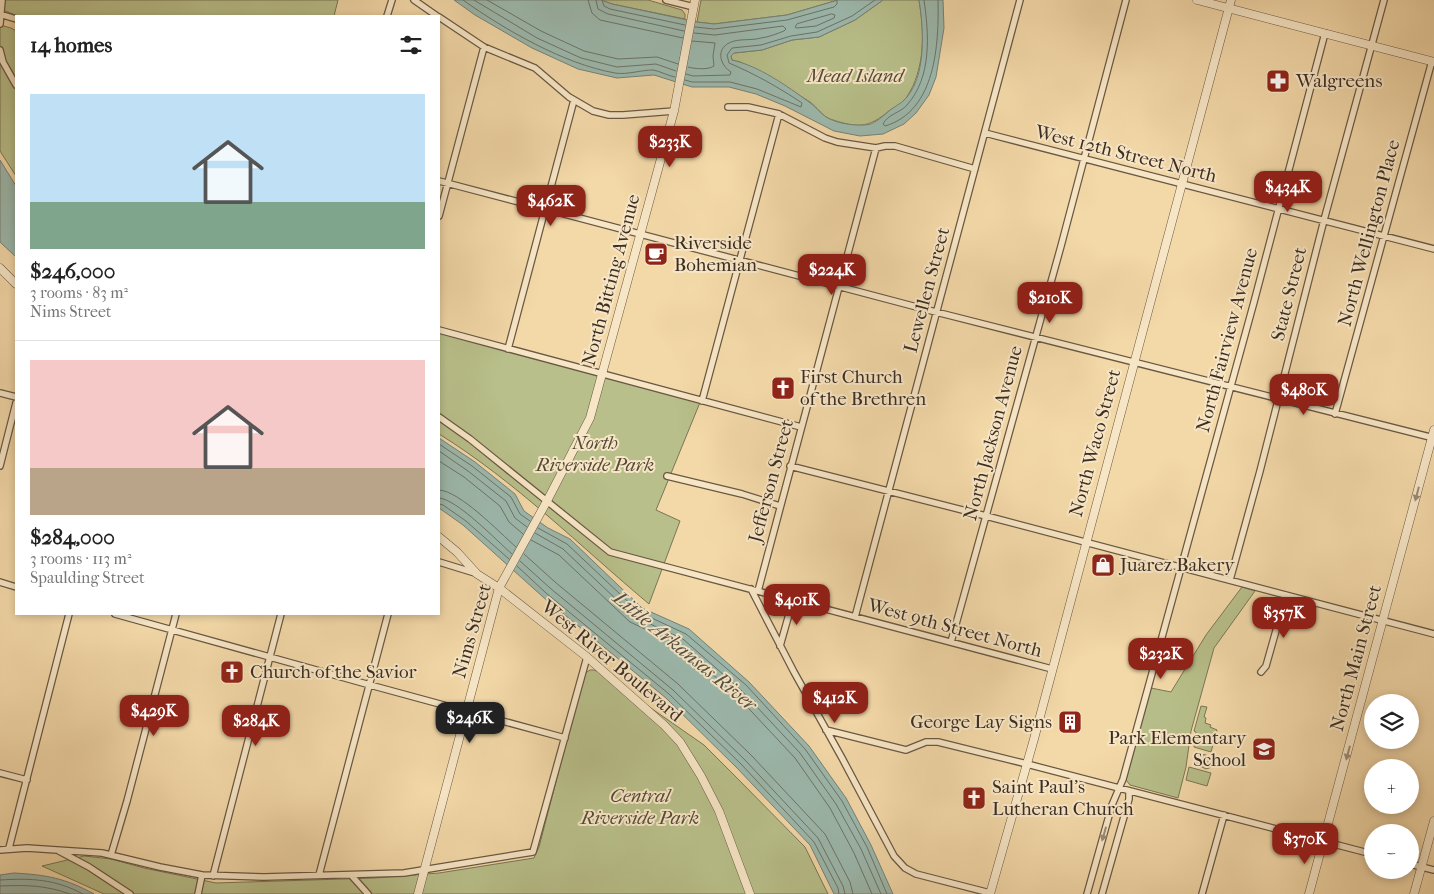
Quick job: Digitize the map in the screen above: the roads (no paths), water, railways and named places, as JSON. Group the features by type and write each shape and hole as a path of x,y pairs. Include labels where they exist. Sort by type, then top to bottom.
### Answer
{"street":[{"path":"0,24 2,0"},
{"path":"387,15 392,0"},
{"path":"414,0 435,15"},
{"path":"666,0 695,3"},
{"name":"Lewellen Street","path":"855,617 1020,0"},
{"name":"North Jackson Avenue","path":"951,642 1126,0"},
{"path":"1197,0 1433,61"},
{"name":"North Waco Street","path":"990,894 1027,764 1232,0"},
{"path":"1372,46 1384,0"},
{"name":"North Bitting Avenue","path":"547,501 590,418 674,111 695,3"},
{"path":"1,15 15,18"},
{"path":"440,18 484,47 535,68 574,100 593,111 610,115 674,111"},
{"name":"North Fairview Avenue","path":"1087,894 1115,795 1120,788 1181,567 1324,33"},
{"name":"State Street","path":"1230,580 1324,220 1372,46"},
{"path":"440,212 484,47"},
{"path":"0,50 3,62 15,83"},
{"name":"North Wellington Place","path":"1335,414 1433,61"},
{"path":"508,349 574,100"},
{"path":"728,107 748,107 779,114 831,140 876,148 895,146 975,169"},
{"path":"702,400 779,114"},
{"name":"West 12th Street North","path":"985,133 1434,249"},
{"name":"Jefferson Street","path":"754,590 780,506 876,148"},
{"path":"440,181 1230,388 1335,414 1433,435"},
{"path":"0,268 15,283"},
{"path":"440,330 801,427"},
{"path":"0,393 15,397"},
{"path":"0,466 15,407"},
{"name":"West 9th Street North","path":"440,418 470,439 610,552 1052,670"},
{"name":"North Main Street","path":"1309,894 1433,435"},
{"path":"790,466 1434,634"},
{"path":"667,476 742,494 780,506"},
{"name":"Nims Street","path":"418,894 499,588 547,501"},
{"name":"West River Boulevard","path":"440,538 457,552 476,574 499,588 587,657 664,725 680,742 701,776 719,811 750,894"},
{"path":"440,562 476,574"},
{"path":"0,582 15,587"},
{"path":"754,590 780,646 888,846 898,861 916,874 990,894"},
{"path":"1261,672 1266,666 1286,595"},
{"path":"780,646 793,600"},
{"path":"9,848 69,615"},
{"path":"119,615 565,738"},
{"path":"111,855 176,615"},
{"path":"212,876 281,615"},
{"path":"319,875 388,615"},
{"path":"0,850 9,848 57,850 111,855 160,867 212,876 351,875 424,870 533,852 587,657"},
{"path":"826,730 906,750 926,742 938,742 1364,852"},
{"path":"0,772 27,780"},
{"path":"1102,894 1129,801 1129,791"},
{"path":"1202,894 1224,815"},
{"path":"1414,894 1434,821"},
{"path":"57,850 89,867 130,894"},
{"path":"1419,866 1434,870"},
{"path":"198,894 202,875"},
{"path":"351,875 368,894"}],"water":[{"path":"454,0 601,0 612,4 714,24 787,15 838,0 883,0 855,20 819,37 792,40 762,50 734,53 731,56 732,60 752,67 782,83 826,117 854,125 871,124 878,120 906,98 914,86 919,73 922,42 919,0 943,0 944,28 936,77 929,95 916,113 904,124 883,134 860,136 834,131 785,106 756,94 729,87 692,87 654,75 617,78 578,69 532,48 475,15"},
{"path":"0,160 15,184 15,256 0,242"},
{"name":"Little Arkansas River","path":"440,439 475,462 515,494 524,511 548,528 570,539 642,608 689,629 749,682 809,746 846,798 871,845 893,894 834,894 810,845 737,768 666,698 543,597 463,525 440,509"},
{"path":"14,873 56,878 94,894 0,894 0,875"}],"place":[{"name":"Walgreens","path":"1278,81"},
{"name":"Riverside Bohemian","path":"656,254"},
{"name":"First Church of the Brethren","path":"783,388"},
{"name":"Juarez Bakery","path":"1103,565"},
{"name":"Church of the Savior","path":"232,672"},
{"name":"George Lay Signs","path":"1070,722"},
{"name":"Park Elementary School","path":"1264,749"},
{"name":"Saint Paul's Lutheran Church","path":"974,798"}],"park label":[{"name":"Mead Island","path":"855,76"},
{"name":"North Riverside Park","path":"595,454"},
{"name":"Central Riverside Park","path":"640,807"}]}
